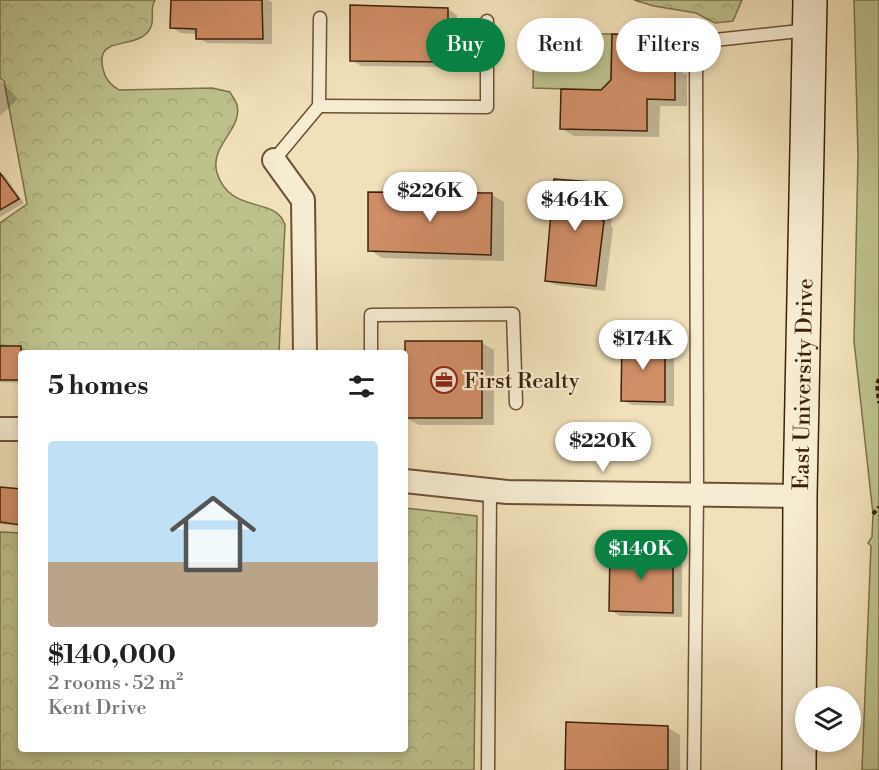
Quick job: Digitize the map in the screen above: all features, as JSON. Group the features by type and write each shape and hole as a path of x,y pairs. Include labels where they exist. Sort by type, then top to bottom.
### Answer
{"main road":[{"name":"East University Drive","path":"798,770 800,496 811,15"}],"street":[{"path":"274,160 303,200 304,350"},
{"path":"0,429 18,429"},
{"path":"408,481 507,492 800,496"}],"lane":[{"path":"694,770 697,494 696,42 811,15"},
{"path":"274,160 319,106 320,18"},
{"path":"319,106 487,107 487,72"},
{"path":"371,350 371,315 513,314 516,403"},
{"path":"488,770 490,490"}],"path":[{"path":"879,379 877,384 879,403"},
{"path":"873,514 879,507"}],"green space":[{"path":"0,0 155,0 150,30 139,38 109,47 104,52 102,59 105,76 119,90 212,88 230,92 236,103 238,114 218,154 217,173 232,195 273,210 285,225 279,350 18,350 18,357 8,346 0,345 0,223 27,204 4,81 0,78"},
{"path":"634,0 742,0 733,21 721,22 721,18 706,18 696,13"},
{"path":"854,0 879,0 879,770 862,770 871,546 868,543 872,537 873,514 854,341 858,156"},
{"path":"604,34 612,34 611,80 601,90 533,88 533,72 604,72"},
{"path":"408,508 477,516 474,770 0,770 0,532 18,533 18,752 408,752"}],"building":[{"path":"171,0 262,0 263,39 196,39 196,29 170,28"},
{"path":"350,5 448,8 448,18 426,18 426,62 350,61"},
{"path":"612,34 616,34 616,72 675,72 675,100 647,99 647,131 560,129 561,89 601,90 611,80"},
{"path":"0,173 19,199 0,210"},
{"path":"554,179 605,183 602,220 604,221 596,286 545,281"},
{"path":"368,192 492,193 491,255 368,251"},
{"path":"622,339 665,340 665,402 621,401"},
{"name":"First Realty","path":"405,341 482,341 482,418 408,418 408,350 405,350"},
{"path":"0,346 21,346 21,350 18,350 18,380 0,380"},
{"path":"0,487 18,489 18,525 0,522"},
{"path":"610,549 673,549 673,613 609,611"},
{"path":"566,722 668,726 668,770 565,770"}],"place":[{"name":"First Realty","path":"444,380"}]}
